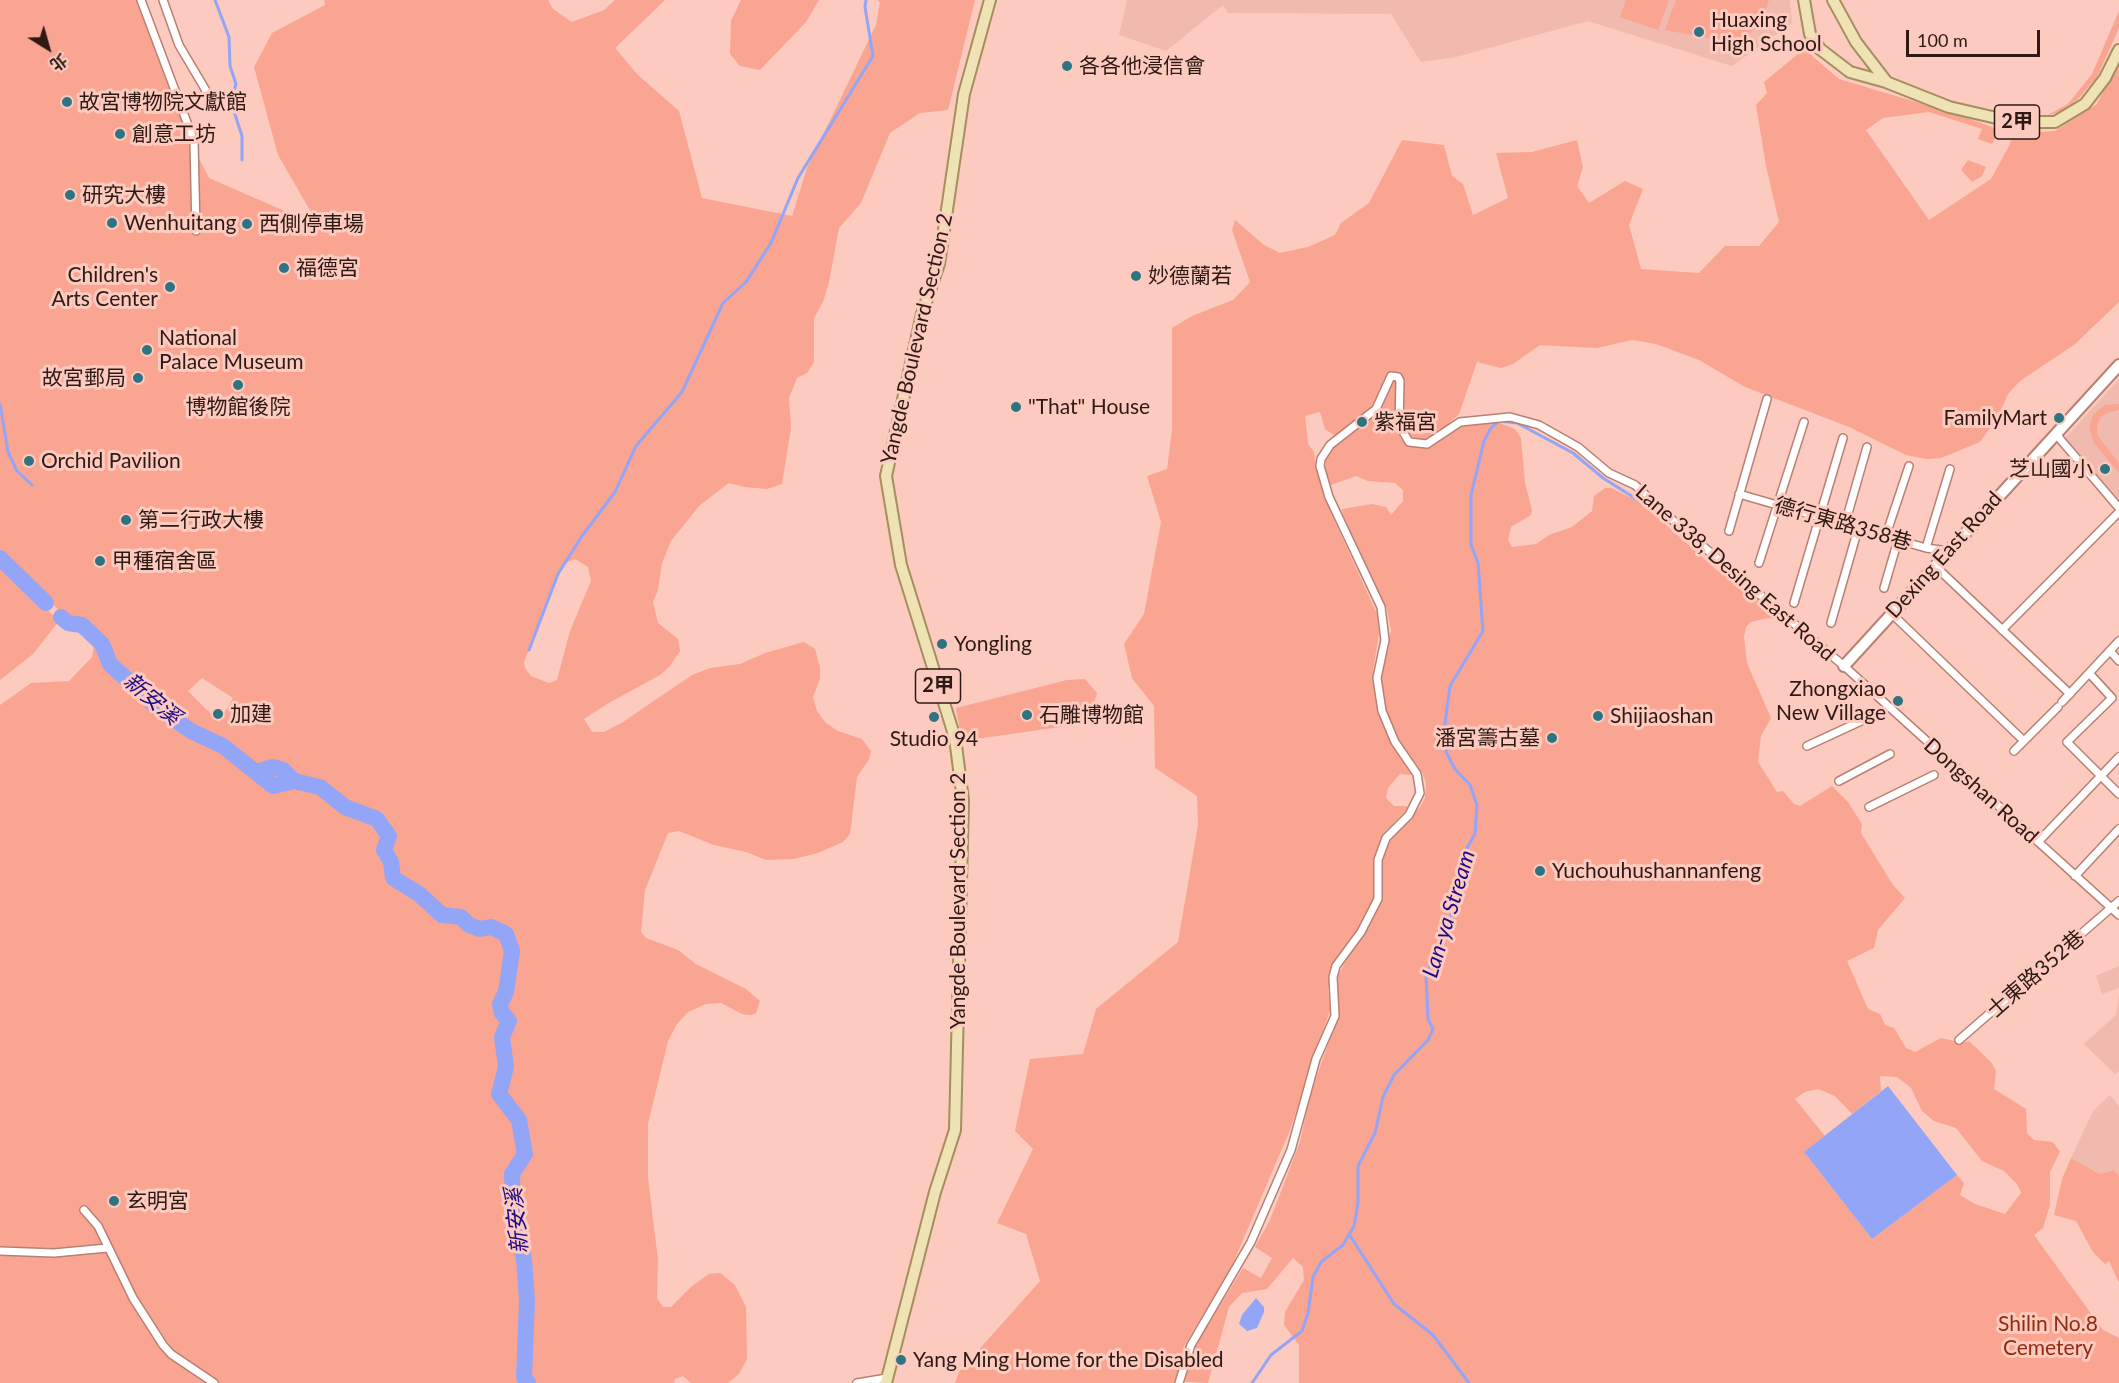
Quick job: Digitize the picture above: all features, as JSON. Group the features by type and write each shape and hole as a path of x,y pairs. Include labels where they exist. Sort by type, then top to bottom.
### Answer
{"main road":[{"name":"Yangde Boulevard Section 2","path":"887,1381 935,1192 956,1130 963,800 956,738 902,565 886,476 922,314 939,264 964,94 990,0"},
{"name":"2甲","path":"1804,0 1810,34 1820,50 1850,72 1886,82 1949,107 2014,122 2055,122 2085,104 2105,78 2119,50"},
{"path":"1833,0 1856,42 1886,82"}],"street":[{"path":"141,0 194,141 196,231"},
{"path":"163,0 179,45 208,94"},
{"name":"Dexing East Road","path":"1844,666 2119,365"},
{"name":"Lane 338, Desing East Road","path":"1179,1383 1191,1345 1252,1241 1291,1150 1316,1059 1335,1016 1333,977 1336,966 1361,932 1378,899 1377,860 1386,838 1409,815 1420,794 1417,774 1395,742 1382,711 1377,678 1385,640 1381,607 1322,478 1321,459 1330,445 1372,414 1380,403 1386,382 1393,375 1400,381 1401,431 1415,444 1426,444 1451,426 1476,419 1510,417 1539,425 1578,447 1609,473 1635,485 1678,525 1844,666"},
{"path":"1729,531 1767,399"},
{"path":"1759,563 1803,422"},
{"path":"2002,630 2119,510 2057,433"},
{"path":"1794,603 1843,438"},
{"path":"1845,524 1867,447"},
{"path":"1886,536 1909,466"},
{"path":"1926,548 1950,469"},
{"name":"德行東路358巷","path":"1739,494 1926,548 1948,551"},
{"path":"1831,623 1858,528"},
{"path":"1884,588 1898,540"},
{"path":"1934,565 2070,694"},
{"path":"1891,614 2025,741"},
{"path":"2014,751 2119,641"},
{"path":"2110,651 2119,661"},
{"name":"Dongshan Road","path":"1844,666 2119,915"},
{"path":"2089,673 2112,698 2067,742 2119,794"},
{"path":"1806,746 1872,716"},
{"path":"1839,781 1890,754"},
{"path":"2038,842 2119,756"},
{"path":"1869,807 1934,775"},
{"path":"2075,876 2119,829"},
{"name":"士東路352巷","path":"1959,1040 2119,901"},
{"path":"84,1210 98,1226 107,1248 147,1322 164,1345 171,1354 214,1383"},
{"path":"0,1251 54,1253 107,1248"},
{"path":"858,1383 887,1381"}],"shaded area":[{"name":"Huaxing High School","path":"1127,0 1790,0 1792,23 1732,66 1588,21 1456,57 1421,62 1391,14 1228,13 1223,5 1166,51 1119,35"},
{"name":"芝山國小","path":"2119,379 2119,501 2065,438"},
{"path":"2119,966 2119,988 2102,994 2096,976"},
{"path":"2119,996 2119,1071 2115,1074 2084,1044 2116,1015"},
{"path":"2110,1095 2119,1106 2119,1176 2114,1170 2100,1174 2071,1158 2093,1111"}],"green space":[{"path":"0,0 138,0 190,141 209,178 319,226 278,155 254,67 272,33 325,5 324,0 548,0 553,9 572,22 604,10 615,0 665,0 615,48 638,75 679,111 702,198 792,216 807,168 876,25 880,2 877,0 975,0 948,110 920,113 890,133 861,203 839,228 829,282 823,302 814,318 814,362 807,373 797,378 789,398 791,428 782,484 767,489 729,483 700,505 671,541 662,563 658,590 653,602 658,623 678,639 680,651 670,666 660,675 584,719 592,732 604,732 623,722 692,675 710,668 740,664 765,653 804,642 815,649 820,668 820,679 813,697 817,711 826,723 838,731 862,739 871,751 869,759 857,777 850,834 843,842 818,853 793,859 766,860 746,852 714,845 679,831 668,833 645,890 641,932 646,938 678,950 696,964 746,989 760,1001 756,1013 751,1015 742,1014 721,1003 706,1004 688,1012 677,1024 668,1041 648,1124 648,1178 658,1260 657,1298 663,1307 671,1307 692,1286 709,1274 720,1273 735,1285 746,1307 747,1359 739,1374 728,1383 691,1383 683,1376 675,1379 674,1383 0,1383 0,705 31,683 69,681 92,657 97,633 79,617 66,617 12,565 0,549","holes":["575,559 588,567 591,581 570,631 557,680 549,683 531,676 524,662 560,569 565,563","202,678 233,698 219,722 188,691"]},
{"path":"741,0 819,0 806,22 760,70 740,66 730,54 731,21"},
{"path":"1626,0 1669,0 1658,30 1620,17"},
{"path":"1676,0 1769,0 1762,21 1748,35 1730,42 1665,30"},
{"path":"2119,11 2119,28 2097,77 2078,99 2063,111 2046,116 2068,104 2092,74"},
{"path":"1804,49 1839,79 1956,114 2000,130 1992,144 1978,139 1982,129 1929,112 1883,118 1866,130 1929,220 1991,179 2010,144 2012,134 2055,131 2097,104 2119,59 2119,302 2074,345 2020,381 2008,394 1998,417 1980,442 1941,458 1927,459 1906,455 1849,427 1745,387 1699,360 1656,344 1632,340 1597,348 1540,345 1513,364 1501,368 1477,362 1459,414 1430,440 1414,439 1403,426 1398,374 1396,373 1391,373 1384,379 1378,397 1363,417 1335,436 1325,429 1320,412 1305,416 1308,444 1314,452 1316,469 1329,509 1377,614 1379,633 1373,671 1380,716 1392,744 1413,773 1412,775 1400,774 1388,788 1386,798 1394,806 1408,808 1384,833 1374,858 1374,900 1359,929 1334,963 1328,989 1330,1010 1290,1130 1231,1268 1184,1346 1176,1383 955,1383 959,1372 1040,1281 1026,1234 997,1223 1033,1149 1015,1131 1030,1059 1083,1054 1096,1009 1178,942 1198,825 1197,796 1155,768 1154,706 1132,678 1124,644 1144,614 1161,522 1147,476 1167,469 1172,430 1172,328 1192,316 1233,300 1250,282 1232,230 1235,220 1264,245 1280,253 1308,247 1335,235 1341,223 1369,203 1402,140 1444,145 1452,176 1463,184 1473,215 1508,198 1496,153 1532,152 1577,140 1583,167 1577,186 1589,203 1625,181 1643,189 1629,225 1641,269 1699,273 1725,246 1759,246 1779,222 1766,166 1756,105 1767,93 1764,82"},
{"path":"1968,160 1986,167 1982,176 1972,182 1961,170"},
{"name":"Shilin No.8 Cemetery","path":"1393,378 1398,381 1397,429 1401,439 1408,444 1425,447 1453,429 1464,425 1494,421 1515,429 1521,438 1525,483 1532,510 1531,515 1511,527 1508,540 1512,547 1536,544 1549,535 1572,527 1592,511 1594,496 1605,488 1611,488 1640,502 1718,571 1734,577 1782,617 1780,620 1768,618 1751,622 1746,627 1744,637 1747,663 1771,718 1761,736 1758,762 1777,792 1783,791 1794,804 1800,806 1832,786 1848,802 1862,824 1861,833 1893,885 1905,898 1878,930 1874,948 1847,961 1868,1009 1880,1014 1885,1025 1894,1028 1906,1048 1915,1052 1941,1038 1963,1043 1969,1041 1991,1062 1996,1071 1994,1089 2026,1109 2027,1133 2034,1140 2053,1142 2060,1152 2050,1172 2050,1205 2043,1228 2034,1235 2103,1330 2119,1338 2119,1383 1299,1383 1299,1345 1284,1325 1285,1312 1304,1280 1303,1267 1293,1258 1267,1289 1242,1293 1229,1307 1208,1383 1185,1382 1193,1349 1243,1268 1261,1278 1272,1258 1255,1247 1270,1220 1300,1142 1311,1092 1338,1017 1337,977 1381,899 1380,863 1389,840 1420,807 1425,798 1426,783 1422,772 1405,750 1389,723 1385,709 1381,672 1391,631 1387,609 1342,509 1372,504 1386,507 1391,515 1403,501 1403,490 1395,483 1368,481 1356,476 1331,485 1325,469 1326,457 1333,448 1378,412","holes":["1880,1076 1897,1077 1911,1088 1922,1111 1934,1121 1956,1128 1982,1161 2004,1171 2017,1184 2021,1193 2005,1214 1975,1204 1960,1195 1964,1183 1957,1175 1872,1239 1804,1152 1825,1136 1795,1099 1805,1092 1818,1089 1835,1096 1852,1114 1881,1091"]},
{"path":"2119,404 2119,410 2107,413 2100,418 2097,435 2119,463 2119,473 2093,442 2089,427 2093,415 2105,405"},
{"path":"0,564 59,621 33,654 0,680"},
{"path":"1085,679 1097,693 1088,723 962,741 956,708 1067,680"},
{"path":"2071,1158 2100,1174 2114,1170 2119,1176 2119,1283 2109,1261 2105,1264 2093,1252 2076,1221 2054,1215 2062,1179"}],"water":[{"path":"1888,1086 1957,1175 1872,1239 1804,1152"},
{"path":"1256,1298 1264,1307 1264,1312 1257,1328 1247,1331 1239,1324 1242,1315"}],"waterway":[{"path":"215,0 229,37 230,66 236,84 231,102 242,136 242,160"},
{"path":"529,650 558,574 582,536 615,492 636,446 682,392 723,303 746,282 771,243 798,178 873,56 865,7 866,0"},
{"path":"0,404 8,452 17,471 32,485"},
{"name":"Lan-ya Stream","path":"1252,1383 1271,1355 1302,1331 1308,1313 1313,1277 1321,1262 1343,1245 1354,1226 1358,1203 1358,1166 1375,1133 1383,1097 1394,1075 1428,1040 1433,1029 1428,1019 1426,975 1455,906 1464,880 1463,863 1467,848 1475,834 1477,805 1470,785 1455,769 1446,752 1444,731 1450,686 1483,631 1478,563 1471,545 1471,495 1484,441 1491,428 1499,421 1517,423 1573,453 1603,478 1657,512"},
{"name":"新安溪","path":"0,558 46,603"},
{"name":"新安溪","path":"61,617 68,623 82,625 102,644 110,664 158,708 191,731 223,746 273,786 294,781 320,787 345,807 377,819 389,836 384,850 391,862 393,878 419,894 442,915 461,917 469,925 480,929 491,927 506,934 512,951 506,992 500,1004 502,1013 509,1021 502,1037 506,1067 499,1094 519,1120 525,1154 512,1174 513,1208 524,1260 527,1300 524,1378 528,1383"},
{"name":"新安溪","path":"257,772 273,767 283,770 294,781"},
{"name":"Lan-ya Stream","path":"1349,1234 1394,1304 1433,1335 1469,1383"}],"place":[{"name":"Huaxing High School","path":"1699,32"},
{"name":"各各他浸信會","path":"1067,66"},
{"name":"故宮博物院文獻館","path":"67,102"},
{"name":"創意工坊","path":"120,134"},
{"name":"研究大樓","path":"70,195"},
{"name":"Wenhuitang","path":"112,223"},
{"name":"西側停車場","path":"247,224"},
{"name":"福德宮","path":"284,268"},
{"name":"妙德蘭若","path":"1136,276"},
{"name":"Children's Arts Center","path":"170,287"},
{"name":"National Palace Museum","path":"147,350"},
{"name":"故宮郵局","path":"138,378"},
{"name":"博物館後院","path":"238,385"},
{"name":"\"That\" House","path":"1016,407"},
{"name":"FamilyMart","path":"2059,418"},
{"name":"紫福宮","path":"1362,422"},
{"name":"Orchid Pavilion","path":"29,461"},
{"name":"芝山國小","path":"2105,469"},
{"name":"第二行政大樓","path":"126,520"},
{"name":"甲種宿舍區","path":"100,561"},
{"name":"Yongling","path":"942,644"},
{"name":"Zhongxiao New Village","path":"1898,701"},
{"name":"加建","path":"218,714"},
{"name":"石雕博物館","path":"1027,715"},
{"name":"Shijiaoshan","path":"1598,716"},
{"name":"Studio 94","path":"934,717"},
{"name":"潘宮籌古墓","path":"1552,738"},
{"name":"Yuchouhushannanfeng","path":"1540,871"},
{"name":"玄明宮","path":"114,1201"},
{"name":"Yang Ming Home for the Disabled","path":"901,1360"}]}
